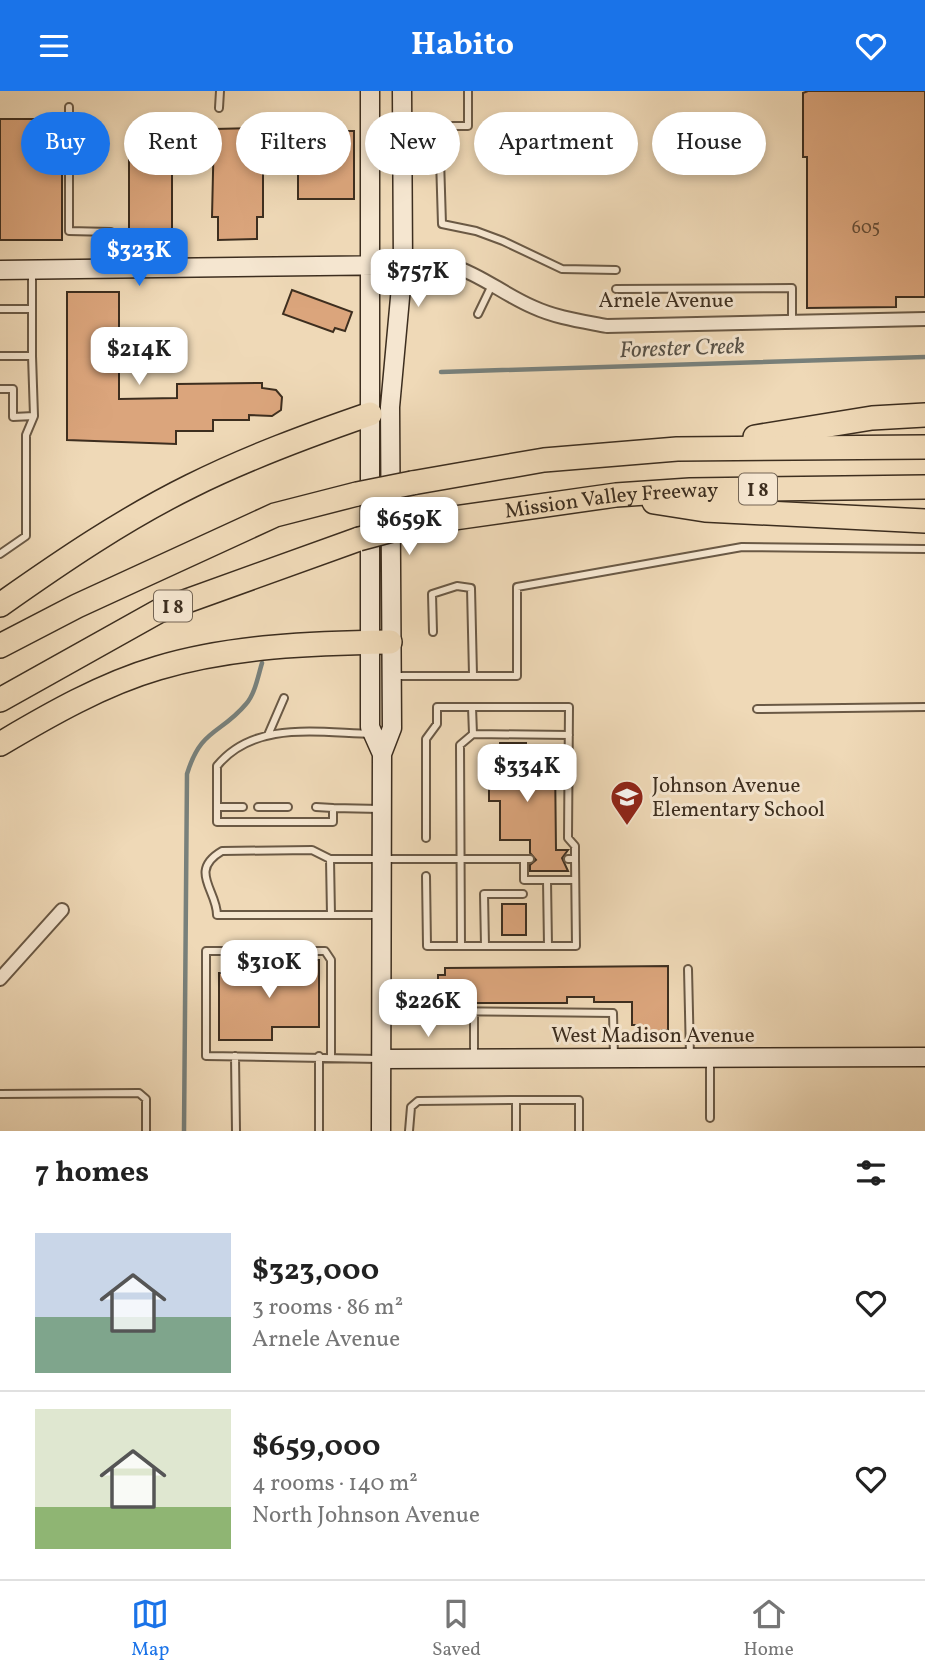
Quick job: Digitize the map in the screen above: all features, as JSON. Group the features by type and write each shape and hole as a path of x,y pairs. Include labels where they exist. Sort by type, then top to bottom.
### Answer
{"highway":[{"path":"0,605 102,537 191,486 244,461 370,414"},
{"path":"677,449 872,418 925,415"},
{"name":"Mission Valley Freeway","path":"0,646 77,606 275,515 412,482 544,460 677,449 925,447"},
{"name":"Mission Valley Freeway","path":"0,700 159,611 359,539 419,523 616,495 690,490 925,488"},
{"path":"616,495 705,510 925,521"},
{"path":"0,744 120,681 158,668 226,653 380,642"}],"main road":[{"path":"370,91 370,414 380,642 391,676 392,728 382,754 381,1131"},
{"path":"382,754 370,727 380,642 390,407 403,265 402,91"},
{"name":"Arnele Avenue","path":"0,270 403,265"},
{"name":"West Madison Avenue","path":"381,1059 925,1057"}],"street":[{"name":"Arnele Avenue","path":"403,265 420,261 456,267 559,318 607,326 925,319"},
{"path":"0,979 62,910"}],"lane":[{"path":"219,108 220,91"},
{"path":"468,91 468,126 439,127 442,224 503,241 562,269 616,270"},
{"path":"69,107 69,232 111,232"},
{"path":"0,554 26,536 26,435 34,416 32,270"},
{"path":"478,314 493,284"},
{"path":"615,289 792,288 792,322"},
{"path":"0,309 32,309"},
{"path":"0,356 32,356"},
{"path":"0,389 13,389 13,417 34,416"},
{"path":"391,676 516,676 517,587 742,547 925,549"},
{"path":"433,632 432,594 457,586 471,589 473,675"},
{"path":"268,735 284,698"},
{"path":"426,838 426,739 437,724 437,707 569,707 568,838 575,846 571,859 575,880 576,946 427,946 426,876"},
{"path":"472,707 473,734"},
{"path":"757,709 925,707"},
{"path":"333,808 333,822 217,822 218,766 237,747 254,737 374,734"},
{"path":"461,946 460,745 473,734 569,735"},
{"path":"217,807 243,807"},
{"path":"258,807 288,807"},
{"path":"316,807 382,809"},
{"path":"381,915 217,915 205,875 211,860 222,851 312,850 330,859 527,859 524,880 575,880"},
{"path":"330,859 331,915"},
{"path":"547,880 548,946"},
{"path":"485,946 484,894 523,894"},
{"path":"331,1056 331,960 325,951 206,951 206,1056 331,1056 381,1059"},
{"path":"688,969 690,1058"},
{"path":"381,985 428,985 429,1009 444,1013 613,1013 614,1058"},
{"path":"474,1013 474,1058"},
{"path":"235,1056 236,1131"},
{"path":"319,1056 319,1131"},
{"path":"710,1058 710,1118"},
{"path":"0,1094 139,1093 146,1099 146,1131"},
{"path":"516,1100 516,1131"},
{"path":"409,1131 411,1107 418,1101 516,1100 579,1100 579,1131"}],"building":[{"path":"925,91 925,297 896,297 896,307 807,308 807,157 803,157 803,93"},
{"path":"0,119 21,119 21,175 62,175 62,240 0,240"},
{"path":"236,128 236,175 263,175 263,217 257,217 257,239 218,240 218,217 212,217 213,175 222,175 222,129"},
{"path":"351,131 354,131 354,199 298,199 298,175 351,175"},
{"path":"129,175 172,175 172,240 129,240"},
{"path":"292,290 352,312 345,331 335,328 333,332 283,314"},
{"path":"67,292 119,292 119,399 177,398 177,384 262,383 262,388 276,390 282,397 281,410 272,416 249,415 249,420 213,420 213,431 176,431 176,444 67,440"},
{"path":"500,743 526,743 526,760 555,760 556,850 568,850 562,858 568,871 530,871 530,865 536,860 530,853 530,840 500,840 500,801 489,801 489,757 500,757"},
{"path":"502,904 526,904 526,935 502,935"},
{"path":"272,960 319,960 319,1027 272,1027 272,1040 219,1040 219,973 272,973"},
{"path":"668,966 668,1030 662,1030 662,1035 643,1035 643,1030 638,1030 638,1025 632,1025 632,1002 594,1002 594,997 567,997 567,1003 438,1003 438,975 445,975 445,968"}],"waterway":[{"name":"Forester Creek","path":"441,372 925,357"},
{"path":"184,1131 187,774 198,748 249,700 262,663"}],"place":[{"name":"Johnson Avenue Elementary School","path":"627,827"}]}
